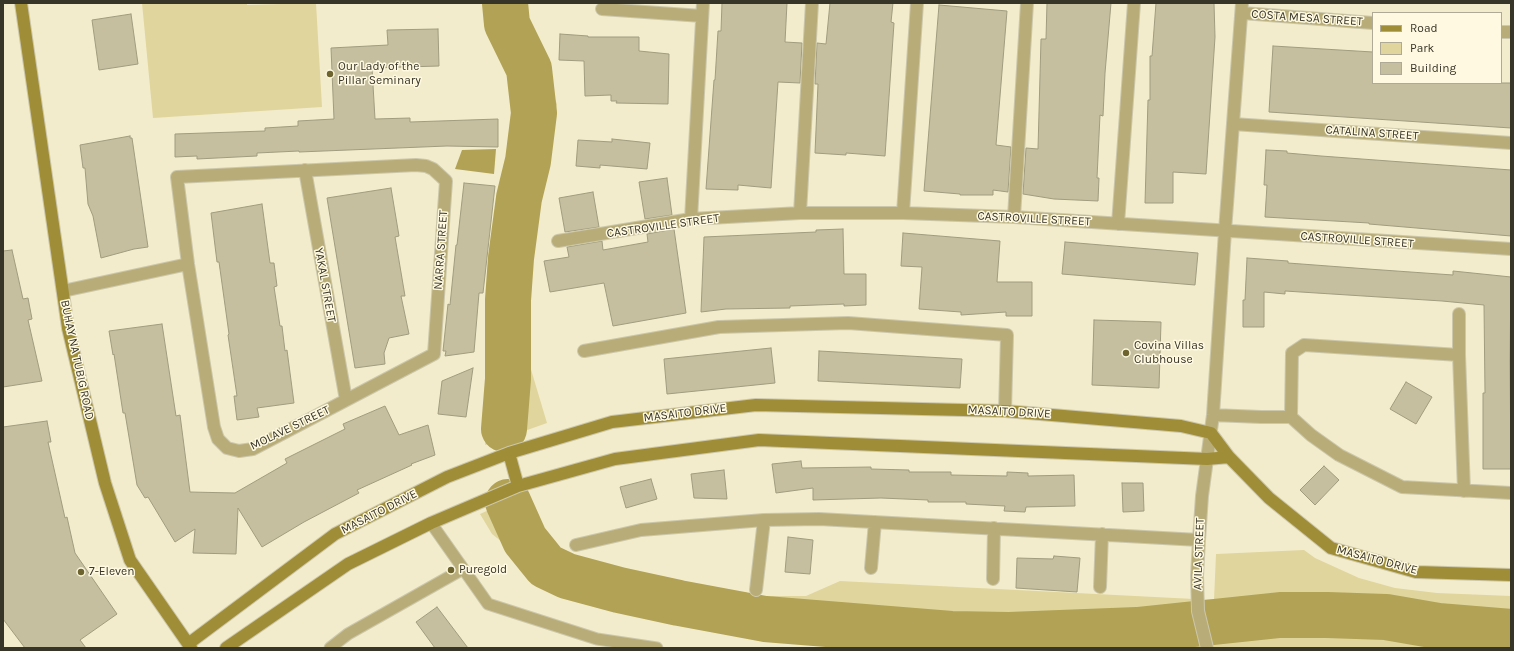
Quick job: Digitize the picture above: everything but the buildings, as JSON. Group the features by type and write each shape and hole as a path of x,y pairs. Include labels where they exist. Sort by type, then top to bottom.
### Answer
{"street":[{"name":"BUHAY NA TUBIG ROAD","path":"22,3 68,328 105,483 130,560 187,647"},
{"path":"692,219 703,3"},
{"path":"800,213 812,3"},
{"path":"903,212 917,3"},
{"path":"1014,217 1027,3"},
{"path":"1118,224 1134,3"},
{"name":"COSTA MESA STREET","path":"1242,8 1372,23"},
{"name":"AVILA STREET","path":"1207,648 1198,611 1197,576 1202,496 1213,415 1242,8"},
{"path":"602,9 702,16"},
{"name":"CATALINA STREET","path":"1233,124 1511,143"},
{"name":"MOLAVE STREET","path":"416,165 177,177 188,264 214,427 218,439 228,448 239,451 253,449 434,354"},
{"name":"NARRA STREET","path":"416,165 426,166 433,169 446,180 434,354"},
{"name":"YAKAL STREET","path":"305,170 346,400"},
{"name":"CASTROVILLE STREET","path":"558,241 692,219 800,213 903,212 1014,217 1511,250"},
{"path":"63,291 188,264"},
{"path":"1459,314 1464,491"},
{"path":"584,351 719,326 848,323 1007,335 1005,411"},
{"path":"1291,417 1292,353 1304,345 1459,355"},
{"name":"MASAITO DRIVE","path":"187,647 335,534 447,477 509,453 612,422 756,405 1005,411 1181,426 1211,433 1229,457 1269,498 1331,548 1416,572 1511,575"},
{"path":"1213,415 1261,418 1291,417 1311,435 1339,455 1402,487 1511,493"},
{"path":"226,648 348,564 431,523 518,486 615,459 759,440 1208,459 1229,457"},
{"path":"509,453 518,486"},
{"path":"576,545 641,530 764,520 819,519 1199,540"},
{"path":"756,590 764,520"},
{"path":"871,568 875,522"},
{"path":"993,579 994,528"},
{"path":"1100,587 1102,534"}],"lane":[{"path":"431,523 488,604 597,639 657,648"},
{"path":"330,648 348,634 463,569"}],"green space":[{"path":"142,3 247,3 247,5 316,3 322,107 153,118"},
{"path":"494,3 514,3 533,44 557,104 536,182 525,234 520,298 521,336 547,423 485,445 518,94 493,6"},
{"path":"522,495 553,544 569,562 713,590 764,596 806,596 840,581 1214,600 1216,554 1304,550 1315,558 1359,578 1395,588 1437,593 1511,596 1511,648 867,648 781,642 639,613 562,590 492,534 480,514"}],"shaded area":[{"path":"496,149 494,174 455,169 462,150"}],"waterway":[{"path":"504,429 508,379 508,300 511,258 519,198 528,161 534,113 529,69 507,24 505,3"},
{"path":"508,502 525,540 546,566 567,576 619,590 765,619 951,634 1009,635 1137,630 1280,615 1327,615 1386,617 1438,626 1511,632"}],"place":[{"name":"Our Lady of the Pillar Seminary","path":"330,74"},
{"name":"Covina Villas Clubhouse","path":"1126,353"},
{"name":"Puregold","path":"451,570"},
{"name":"7-Eleven","path":"81,572"}]}
